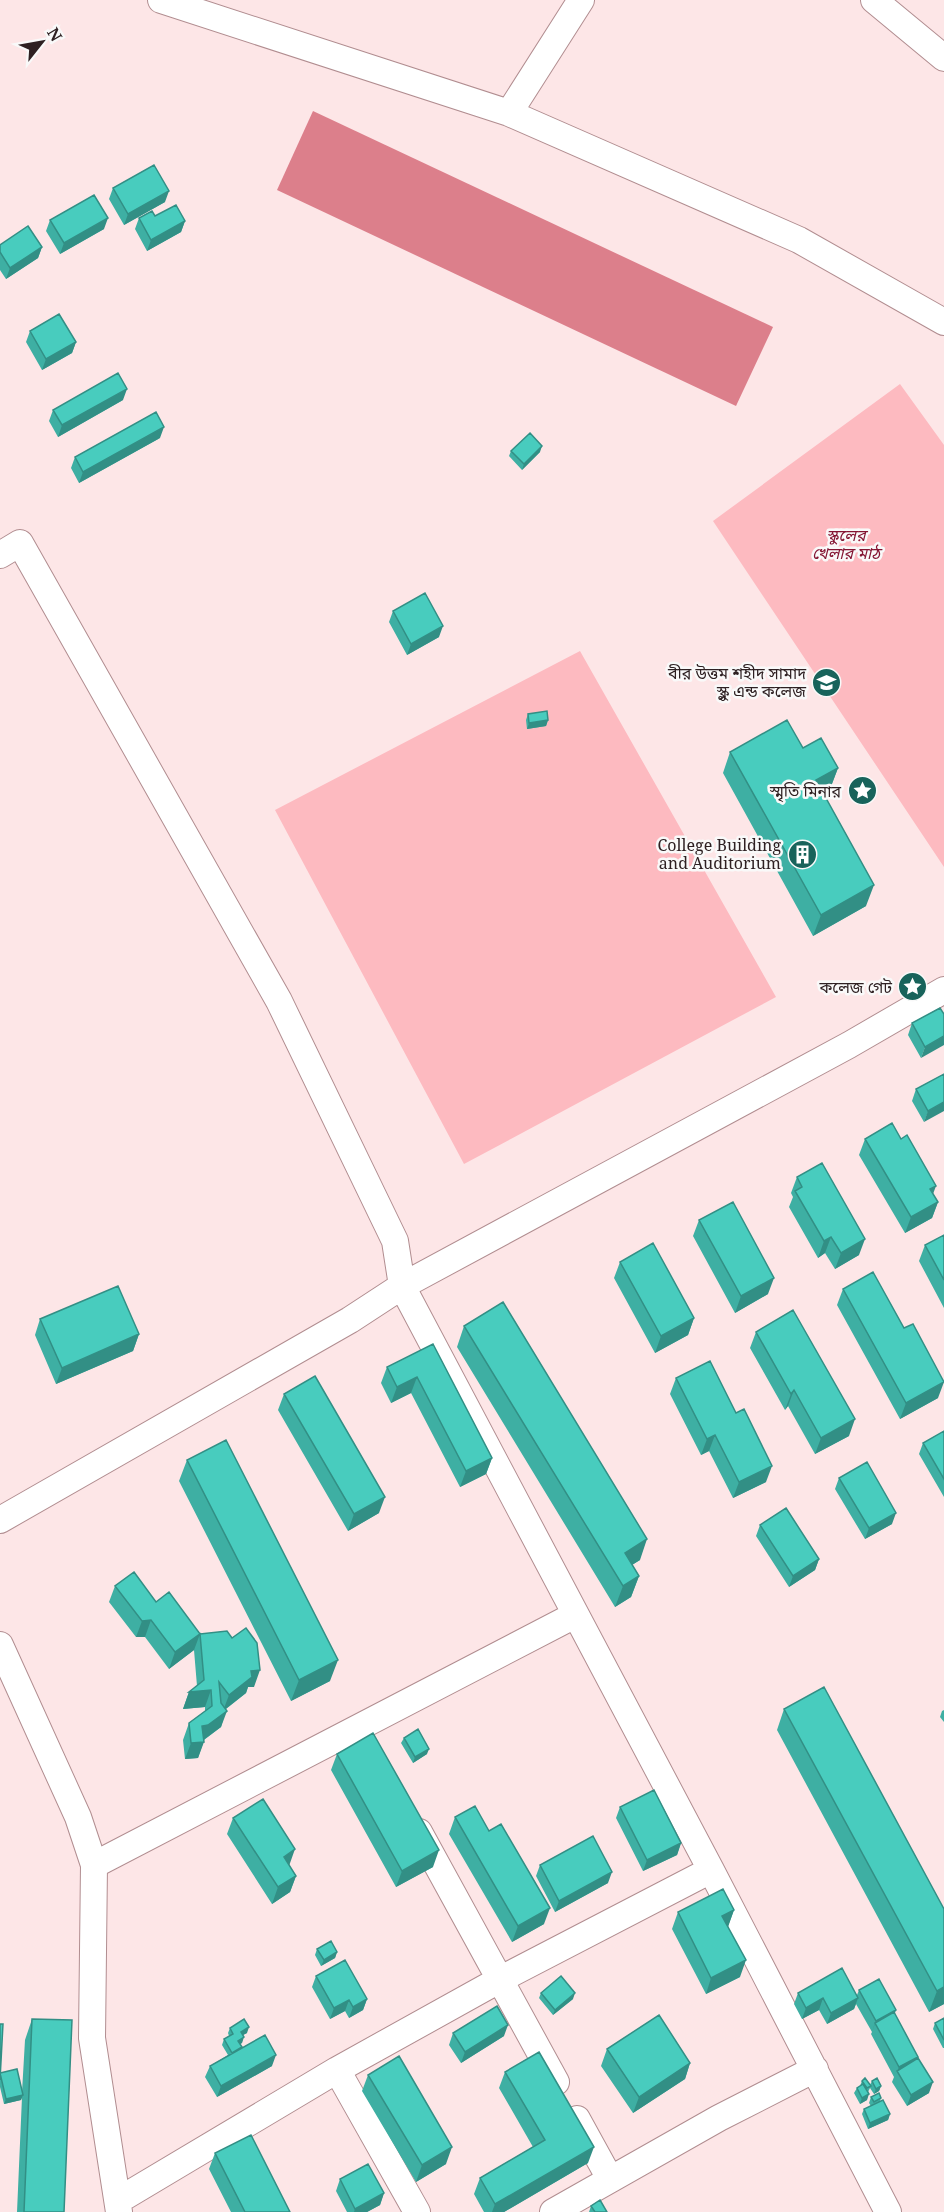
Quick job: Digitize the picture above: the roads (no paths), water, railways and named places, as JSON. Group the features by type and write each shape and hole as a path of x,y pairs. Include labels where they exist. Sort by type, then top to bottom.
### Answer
{"street":[{"path":"161,0 509,112 799,240 944,322"},
{"path":"509,112 581,0"},
{"path":"874,0 944,58"},
{"path":"0,555 20,543 279,1001 395,1241 402,1286 711,1870 888,2212"},
{"path":"0,1520 350,1320 402,1286 849,1045 944,990"},
{"path":"94,1865 366,1734 575,1615"},
{"path":"0,1645 78,1817 94,1865 92,2038 119,2206 337,2070 499,1980 711,1870"},
{"path":"405,1806 610,2179"},
{"path":"554,2212 719,2118 815,2069"},
{"path":"337,2070 417,2212"}],"place":[{"name":"বীর উত্তম শহীদ সামাদ স্কুল এন্ড কলেজ","path":"827,682"},
{"name":"স্মৃতি মিনার","path":"862,791"},
{"name":"College Building and Auditorium","path":"802,854"},
{"name":"কলেজ গেট","path":"913,987"}],"park label":[{"name":"স্কুলের খেলার মাঠ","path":"846,544"}]}
